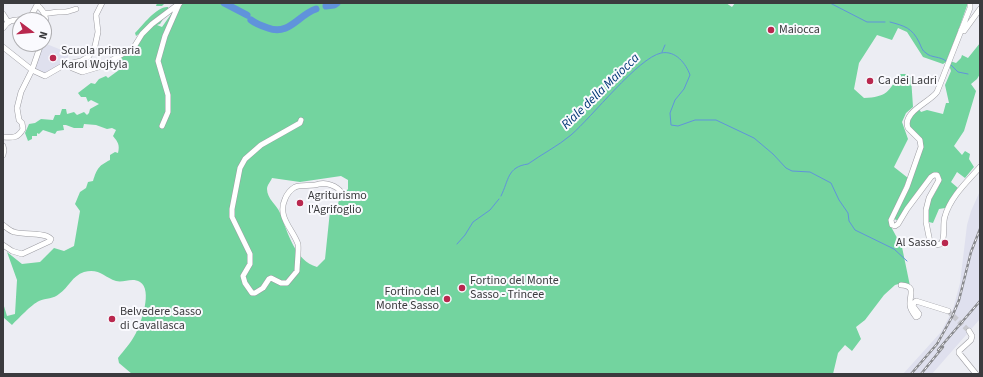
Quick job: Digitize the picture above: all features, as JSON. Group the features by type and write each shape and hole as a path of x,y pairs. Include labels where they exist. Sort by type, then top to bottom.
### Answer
{"street":[{"path":"3,47 32,70 45,76 64,65 81,61 89,56 95,46 98,32 96,15 102,3"},
{"path":"69,64 72,68 82,72 102,66 134,48 142,34 152,24 180,3"},
{"path":"162,126 168,112 168,95 158,61 165,36 180,3"},
{"path":"970,3 961,30 935,94 911,113 907,120 908,128 920,140 921,147 907,187 891,220 892,224 895,226 898,224 907,209 931,177 937,175 939,180 928,202 926,215 930,242 935,246 941,244 943,240 944,218 953,200 980,167"},
{"path":"3,28 12,20 30,18 38,4 44,12"},
{"path":"52,13 56,12 66,13 76,9"},
{"path":"961,30 964,31 980,9"},
{"path":"3,14 8,22"},
{"path":"3,137 14,138 18,136 23,129 22,123 19,120 17,108 20,96 38,52"},
{"path":"301,120 300,123 270,139 255,150 245,159 240,168 232,209 232,217 250,254 250,264 243,276 245,283 252,293 256,293 271,278 282,283 287,283 297,271 297,255 299,245 284,219 282,211 283,203 290,190 298,186 312,186 323,183 335,187 340,192"},
{"path":"3,146 3,156"},
{"path":"3,225 13,232 45,235 51,239 50,241 22,254 12,251 3,245"},
{"path":"900,285 910,288 912,294 910,306 916,317 919,315 913,305 916,301 948,311"},
{"path":"969,331 972,336 971,340 959,350 959,353 976,374"}],"shaded area":[{"name":"Scuola primaria Karol Wojtyla","path":"52,46 69,53 66,62 44,74 34,69 41,52 52,52"},
{"path":"980,191 980,319 932,374 903,374 941,332 953,309 960,283 967,225 971,211"}],"green space":[{"path":"157,3 726,3 732,7 735,3 968,3 946,62 943,64 923,57 907,32 898,28 892,40 877,35 859,63 854,89 864,98 882,95 893,85 900,74 905,74 911,77 913,107 906,113 902,122 908,139 894,167 908,178 889,223 902,247 910,286 902,283 895,285 884,295 865,320 856,327 861,339 852,351 845,345 838,353 833,374 132,374 119,363 118,358 132,340 141,322 146,299 144,286 137,281 116,281 94,271 84,272 76,276 57,296 36,303 12,325 3,317 3,303 7,316 15,314 17,280 7,252 22,264 40,262 54,248 64,251 74,246 80,211 75,204 80,192 86,188 88,182 93,181 98,168 110,160 110,155 115,152 118,153 119,150 118,144 113,136 116,130 112,128 107,129 96,125 84,124 83,128 74,128 63,125 64,130 57,131 55,134 43,130 39,134 37,133 37,136 32,136 32,139 28,141 25,133 29,124 35,123 41,119 53,120 55,115 60,115 62,109 66,109 67,114 74,112 77,115 84,112 87,115 90,109 99,104 91,100 88,102 86,97 81,97 78,93 91,83 95,84 99,79 106,76 108,78 119,70 116,62 132,47 145,29 136,36 135,33 155,13 168,7 169,10 160,24 157,25 162,27 176,7 173,4 156,6","holes":["341,176 348,180 348,189 334,209 330,211 325,259 317,267 309,264 303,259 293,245 279,210 267,193 268,186 272,178 300,182"]},
{"path":"980,43 980,74 971,84 976,91 964,131 954,146 962,155 965,151 970,154 969,159 974,167 965,178 957,172 951,182 958,188 945,208 939,209 933,223 929,222 928,210 941,178 937,173 899,221 894,219 923,144 921,139 910,127 910,118 919,109 921,112 927,110 943,114 946,103 949,103 945,85 951,71 949,65 950,61 956,63 962,55 968,58"}],"waterway":[{"path":"224,3 247,15"},
{"path":"326,6 337,3"},
{"path":"830,3 867,22 885,22"},
{"path":"251,20 268,28 275,30 282,29 288,27 316,9"},
{"path":"890,22 904,26 911,31 928,55 941,58 946,61"},
{"path":"662,52 665,45"},
{"name":"Riale della Maiocca","path":"501,196 512,171 528,164 566,139 580,127 615,89 640,65 651,57 661,53 666,53 680,59 686,66 690,75 684,89 675,100 670,113 671,125 678,126 695,120 716,120 754,138 773,154 786,168 792,171 810,172 831,183 839,200 848,213 849,221 855,230 894,249 907,261"},
{"path":"950,64 958,72 968,74"},
{"name":"Riale della Maiocca","path":"457,244 473,222 490,210 499,199"}],"tunnel":[{"path":"948,311 969,331"}],"railway":[{"path":"911,374 937,344 952,317 959,300 971,252 980,229"},
{"path":"938,350 980,301"},
{"path":"921,374 943,347"}],"place":[{"name":"Maiocca","path":"771,30"},
{"name":"Scuola primaria Karol Wojtyla","path":"53,58"},
{"name":"Ca dei Ladri","path":"870,81"},
{"name":"Agriturismo l'Agrifoglio","path":"300,203"},
{"name":"Al Sasso","path":"945,243"},
{"name":"Fortino del Monte Sasso - Trincee","path":"462,288"},
{"name":"Fortino del Monte Sasso","path":"447,299"},
{"name":"Belvedere Sasso di Cavallasca","path":"112,319"}]}
